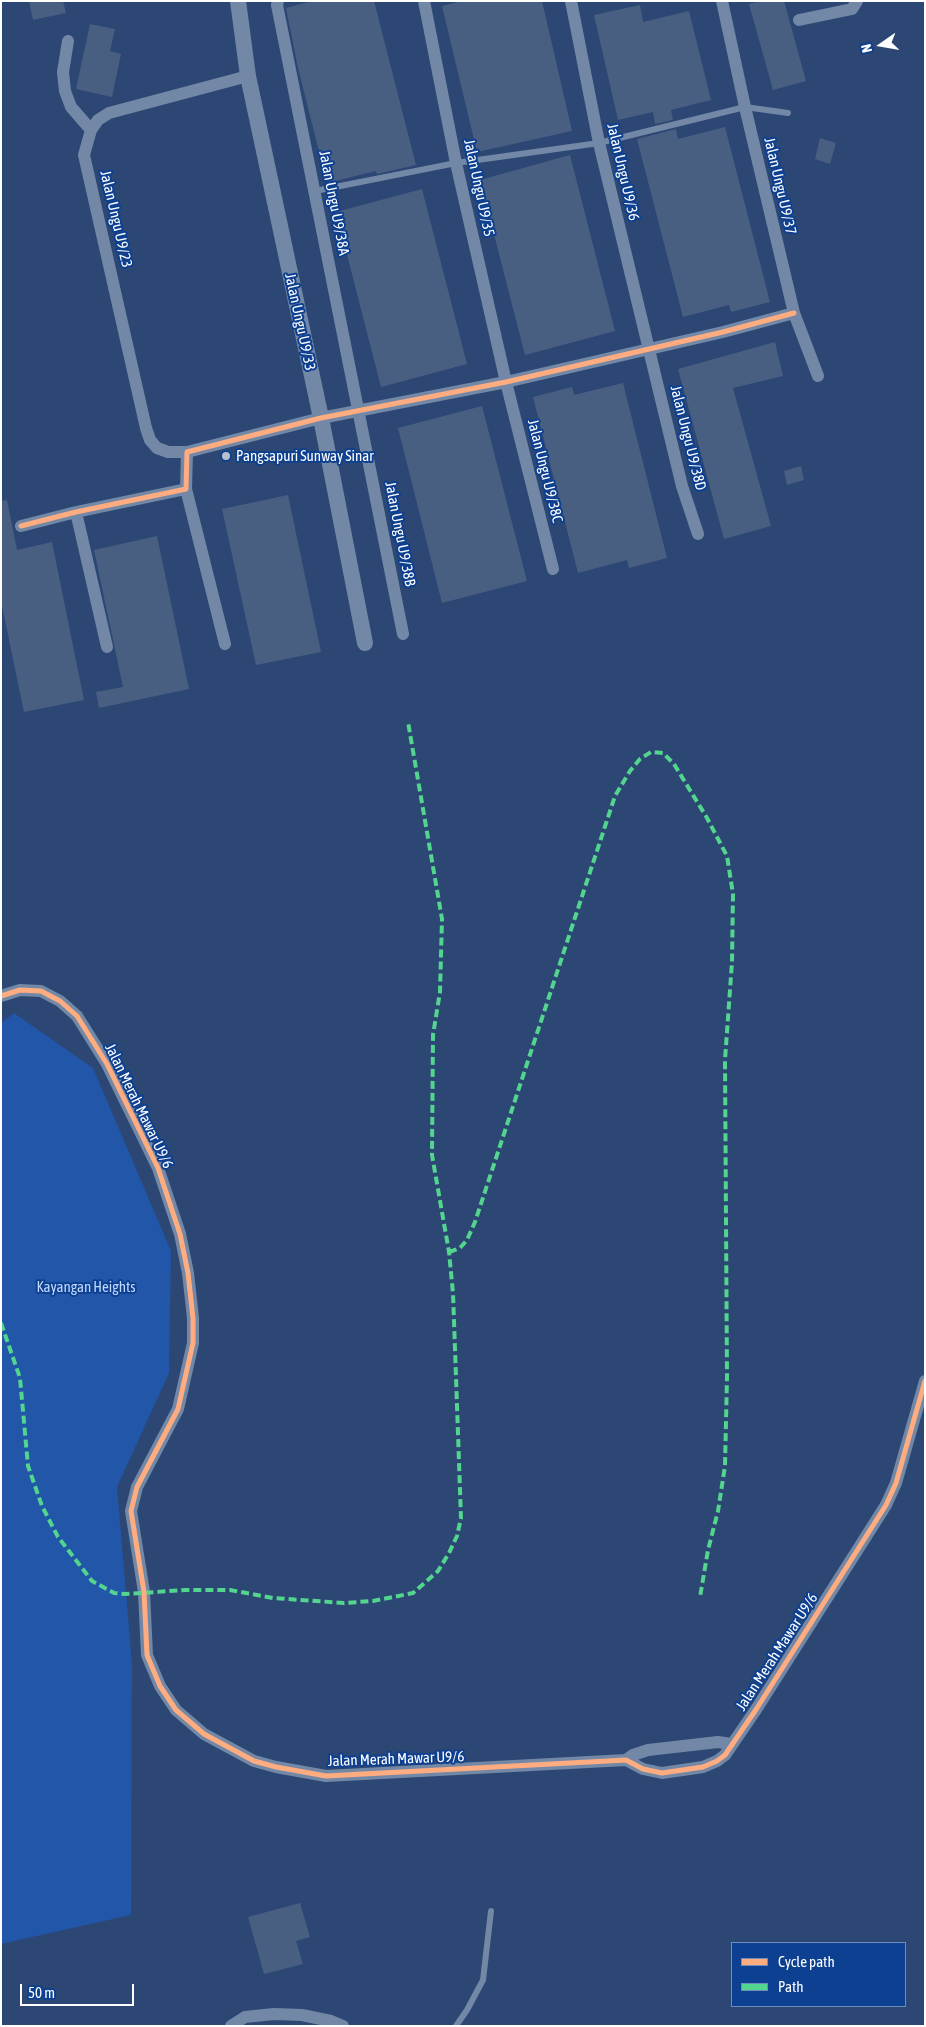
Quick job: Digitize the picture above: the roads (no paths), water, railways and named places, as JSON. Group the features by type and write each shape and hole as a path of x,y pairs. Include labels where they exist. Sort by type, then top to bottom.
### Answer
{"street":[{"name":"Jalan Ungu U9/33","path":"238,1 248,76 321,418 365,643"},
{"name":"Jalan Ungu U9/38A","path":"278,1 277,6 359,411"},
{"name":"Jalan Ungu U9/35","path":"424,1 456,163 506,382"},
{"name":"Jalan Ungu U9/36","path":"571,1 599,143 649,349"},
{"name":"Jalan Ungu U9/37","path":"722,1 794,313 818,376"},
{"path":"800,20 852,9 857,1"},
{"path":"68,41 63,72 65,91 70,107 91,130"},
{"name":"Jalan Ungu U9/23","path":"187,452 168,452 157,448 150,440 84,155 91,130 98,120 108,112 248,76"},
{"path":"226,644 186,489 187,452 321,418 506,382 723,332 794,313"},
{"name":"Jalan Ungu U9/38D","path":"649,349 682,486 698,534"},
{"name":"Jalan Ungu U9/38C","path":"506,382 553,569"},
{"name":"Jalan Ungu U9/38B","path":"359,411 403,634"},
{"path":"21,526 76,512 186,489"},
{"path":"76,512 107,647"},
{"name":"Jalan Merah Mawar U9/6","path":"1,996 20,990 41,991 60,1001 77,1016 107,1064 158,1168 180,1234 188,1273 193,1318 193,1343 187,1377 178,1409 137,1487 131,1511 144,1592 147,1655 160,1686 176,1710 204,1734 254,1761 326,1776 626,1760 643,1769 662,1773 704,1768 725,1756 886,1505 896,1483 925,1381"},
{"name":"Jalan Merah Mawar U9/6","path":"626,1760 633,1755 648,1750 718,1742 731,1744"},
{"path":"231,2026 245,2018 274,2014 302,2015 331,2021 343,2026"}],"lane":[{"path":"315,191 456,163 599,143 745,107 788,113"},
{"path":"456,2026 483,1980 491,1911"}],"place":[{"name":"Pangsapuri Sunway Sinar","path":"226,456"}],"park label":[{"name":"Kayangan Heights","path":"86,1287"}]}
